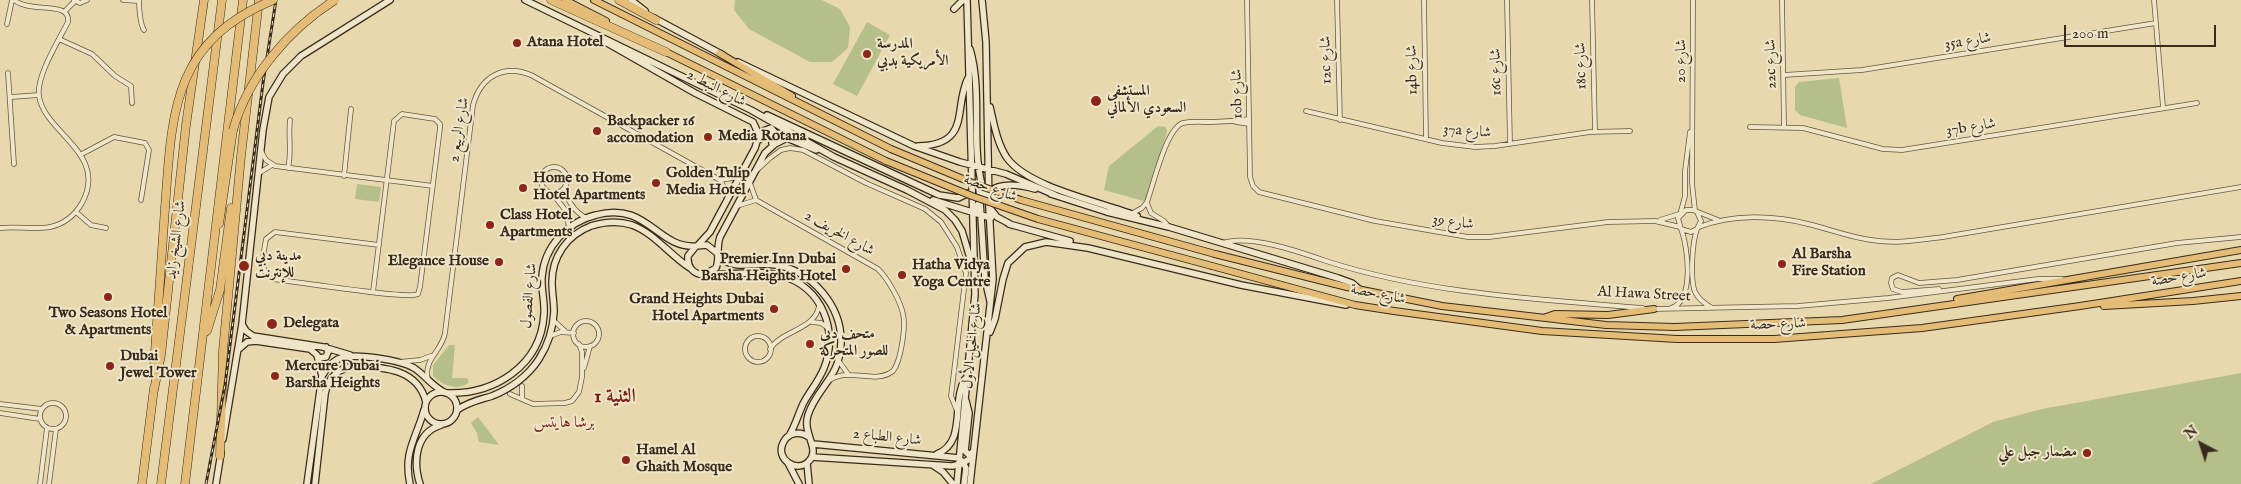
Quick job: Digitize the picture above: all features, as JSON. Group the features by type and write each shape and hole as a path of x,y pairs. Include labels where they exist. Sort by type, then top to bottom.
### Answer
{"highway":[{"path":"199,27 200,0"},
{"path":"142,484 166,309 185,134 204,0"},
{"name":"شارع الشيخ زايد","path":"161,484 222,0"},
{"path":"185,484 243,0"},
{"path":"220,456 222,351 241,156 259,0"},
{"path":"154,390 165,208 173,117 190,70 207,45 225,28 246,13 273,0"},
{"path":"214,240 222,215 232,130 244,99 261,71 304,24 335,0"},
{"path":"551,0 666,52"},
{"path":"619,0 656,20"},
{"path":"204,337 218,300 234,186 241,156"}],"main road":[{"path":"216,484 242,324 260,149 267,104 278,81 291,64 316,44 390,0"},
{"path":"525,0 572,21 751,110 834,156"},
{"name":"شارع حصة","path":"565,0 886,161 972,196 1031,217 1355,305 1551,332 1711,340 1774,339 1893,331 1969,322 2241,281"},
{"name":"شارع حصة","path":"594,0 891,149 976,184 1021,200 1215,254 1360,290 1442,306 1606,325 1708,327 1842,320 2241,263"},
{"path":"631,0 656,20 719,53 914,146 988,169 1054,195"},
{"path":"954,9 965,0"},
{"name":"شارع الخيل الأول","path":"955,484 960,462 966,377 973,318 973,190 965,0"},
{"name":"شارع الخيل الأول","path":"970,484 993,279 987,195 988,96 982,0"},
{"name":"شارع النبط 2","path":"572,21 646,66 753,122 759,135 755,148"},
{"path":"966,40 975,72 985,279 990,302"},
{"path":"719,53 808,106"},
{"path":"914,146 936,144 946,139 954,131 961,115 966,83 969,76"},
{"path":"988,96 1000,145 1007,158 1018,169 1036,180 1158,224"},
{"path":"751,110 791,125 939,195 958,198 980,184 988,169"},
{"path":"709,274 718,264 717,254 720,237 755,172 777,138 774,129 768,128 762,131 755,148 710,232 688,256 690,268 700,275 780,275 801,285 820,304 830,329 830,350 825,367 803,404 789,436 783,442 781,450 783,457 799,484"},
{"path":"766,153 775,144 787,138 834,156 945,210 955,220 965,237 973,268"},
{"path":"972,165 987,195"},
{"path":"973,215 980,202 995,187 1010,184 1054,195 1107,212 1169,227 1346,280 1360,290"},
{"path":"907,190 973,215 981,215 1088,248 1268,290 1325,302 1355,305"},
{"path":"989,206 997,217 1012,225"},
{"name":"شارع الفصول","path":"445,393 467,392 496,385 512,375 526,361 536,344 543,325 542,275 546,258 555,242 569,228 586,218 614,212 632,215 648,223 672,242 683,246 697,246"},
{"name":"شارع الفصول","path":"457,410 473,401 498,393 517,382 539,358 549,336 553,320 552,275 556,258 571,239 591,226 609,222 632,225 649,235 690,268"},
{"path":"988,336 996,319 1005,270 1008,263 1019,252 1032,244 1046,242 1088,248"},
{"path":"697,246 707,245 726,262 736,266 766,264 783,266 798,273 813,282 824,294 837,317 841,342 838,360 830,380 808,414 807,426 809,437 813,444 812,457 807,463 796,466 788,463"},
{"name":"شارع حصة","path":"1917,309 1946,301 2241,250"},
{"path":"2080,306 2164,304 2241,296"},
{"path":"1544,318 1556,314 1608,315 1657,309"},
{"path":"242,324 246,331 253,336 326,347 354,356 398,362 415,369 456,402 457,410 450,421 430,430 421,441 417,460 420,484"},
{"path":"238,351 247,342 256,341 310,349 315,352 322,376 307,484"},
{"path":"318,358 323,358 327,355 326,347"},
{"path":"322,376 326,369 338,359 354,356"},
{"path":"315,484 324,394 330,380 341,370 348,367 362,367 405,373 421,388 428,418 434,423 443,424"},
{"path":"934,456 948,448 953,441 960,389 966,377"},
{"path":"410,484 408,468 409,451 425,404 431,395 445,393"},
{"path":"965,399 969,413 965,452 973,455"},
{"path":"789,436 799,433 809,437"},
{"name":"شارع الطباع 2","path":"813,444 934,456 960,462"},
{"path":"849,459 846,454 847,449 851,447"},
{"path":"965,481 960,462 973,455"},
{"name":"شارع الطباع 2","path":"812,457 930,464 960,462"},
{"path":"807,463 809,484"},
{"path":"930,464 943,472 955,484"},
{"path":"957,474 962,471 965,481"}],"street":[{"path":"0,228 19,226 49,228 63,222 76,212 84,200 88,184 86,169 80,155 44,110 39,95 41,78 68,22 66,10 56,3 26,6 13,0 7,24"},
{"path":"66,10 75,0 82,3 88,0"},
{"path":"123,0 139,1 142,11 140,22 144,30"},
{"name":"10b شارع","path":"1247,0 1250,177 1253,186"},
{"name":"12c شارع","path":"1337,0 1340,120"},
{"name":"14b شارع","path":"1424,0 1426,139"},
{"name":"16c شارع","path":"1507,0 1510,144"},
{"name":"18c شارع","path":"1592,0 1595,131"},
{"name":"شارع 20","path":"1693,0 1692,190 1696,212"},
{"name":"22c شارع","path":"1782,0 1784,127"},
{"path":"2154,0 2163,107"},
{"name":"35a شارع","path":"1784,75 1862,70 2156,22"},
{"path":"60,39 92,54 115,76 131,86 132,103"},
{"name":"شارع الربيع 2","path":"429,381 427,370 433,355 441,346 445,333 473,105 482,85 494,74 513,70 531,76 720,180"},
{"path":"8,73 14,164"},
{"path":"11,97 39,95"},
{"name":"37b شارع","path":"1750,127 1784,127 1812,130 1882,149 1902,150 2197,103"},
{"path":"344,176 351,109"},
{"name":"37a شارع","path":"1306,111 1426,139 1475,147 1510,144 1595,131 1630,130"},
{"path":"373,292 379,245 387,180 394,121 399,115 404,114 435,119 440,124 418,294 411,297 373,292 270,278 263,268 268,237 275,232 379,245"},
{"path":"288,168 291,153 288,142 290,120"},
{"path":"1131,214 1142,208 1147,202 1163,156 1176,128 1187,122 1249,122"},
{"name":"شارع 20","path":"1680,214 1685,196 1685,165 1692,122"},
{"path":"80,155 114,138 145,143 149,150 141,200"},
{"path":"755,172 781,150 790,148 803,150 866,183 925,210 941,222 957,247 966,273 951,396 957,411"},
{"path":"260,149 264,157 273,165 344,176 433,186"},
{"path":"257,177 262,170 273,165"},
{"path":"569,228 566,211 552,193 544,189 541,182 542,176 548,169 556,168 562,170 566,176 566,193 573,207 586,218"},
{"path":"729,196 720,180 739,177"},
{"path":"736,207 744,202 756,200 750,182"},
{"path":"552,193 559,192 566,185"},
{"name":"شارع 39","path":"1253,186 1262,193 1336,212 1405,227 1468,237 1489,237 1586,223 1655,221 1680,214"},
{"path":"1681,228 1691,232 1721,220 1787,219 1861,239 1904,241 1943,237 2241,187"},
{"name":"شارع الخريف 2","path":"756,200 875,267 886,279 903,316 898,363 893,371 885,376 848,374 830,380"},
{"path":"1147,202 1151,214 1164,221 1169,227"},
{"path":"1657,309 1675,306 1680,303 1687,288 1685,244 1678,220 1680,214 1688,209 1721,220"},
{"path":"76,212 91,225 106,228"},
{"path":"1696,212 1701,220 1693,244 1694,286 1701,300 1712,308"},
{"name":"شارع 39","path":"1655,221 1681,228"},
{"path":"1949,289 1902,292 1893,289 1891,283 1894,277 1898,275 1919,284 1970,278 2055,262 2177,243 2241,237"},
{"name":"Al Hawa Street","path":"1223,243 1241,239 1297,251 1394,279 1456,290 1524,298 1657,309 1798,306 1888,298 2048,278 2068,280"},
{"path":"781,337 765,338 758,336 750,339 745,346 746,355 752,360 760,361 767,357 770,349 781,337 810,323 817,315 820,304"},
{"path":"553,320 565,331"},
{"path":"510,394 533,404 568,402 575,398 579,392 582,352 574,333 580,322 587,321 594,324 599,330 599,336 596,342 590,346 582,370"},
{"path":"810,323 821,323 830,329"},
{"path":"549,336 565,331 574,333"},
{"path":"765,338 769,343 770,349"},
{"path":"579,344 590,346"},
{"path":"398,362 420,360 433,355"},
{"path":"838,360 848,374"},
{"path":"522,386 522,398"},
{"path":"40,419 42,409 47,405 54,403 65,410 67,415 65,423 56,429 47,428"},
{"path":"0,404 42,409"},
{"path":"0,413 40,419 47,428 40,484"},
{"path":"49,484 56,429"}],"green space":[{"path":"735,0 822,0 840,9 850,27 848,48 832,62 810,62 749,29 734,10"},
{"path":"867,22 890,35 857,96 833,84"},
{"path":"1839,78 1847,128 1800,115 1795,110 1795,87 1799,82"},
{"path":"1158,126 1166,127 1167,132 1147,202 1104,190 1109,166"},
{"path":"357,184 381,187 379,202 355,199"},
{"path":"449,345 455,345 452,378 467,378 469,382 460,387 441,382 433,376 433,365"},
{"name":"مضمار جبل علي","path":"2241,373 2241,484 1871,484 1993,422 2042,409"},
{"path":"478,417 499,445 479,442 477,433 471,423"}],"railway":[{"path":"206,484 225,385 263,83 276,0"}],"place":[{"name":"Atana Hotel","path":"517,43"},
{"name":"المدرسة الأمريكية بدبي","path":"867,54"},
{"name":"المستشفى السعودي الألماني","path":"1096,101"},
{"name":"Backpacker 16 accomodation","path":"597,131"},
{"name":"Media Rotana","path":"708,137"},
{"name":"Golden Tulip Media Hotel","path":"656,183"},
{"name":"Home to Home Hotel Apartments","path":"523,188"},
{"name":"Class Hotel Apartments","path":"490,225"},
{"name":"Elegance House","path":"499,262"},
{"name":"Al Barsha Fire Station","path":"1782,264"},
{"name":"مدينة دبي للإنترنت","path":"244,266"},
{"name":"Premier Inn Dubai Barsha Heights Hotel","path":"846,269"},
{"name":"Hatha Vidya Yoga Centre","path":"902,275"},
{"name":"Two Seasons Hotel & Apartments","path":"108,297"},
{"name":"Grand Heights Dubai Hotel Apartments","path":"774,309"},
{"name":"Delegata","path":"272,324"},
{"name":"متحف دبي للصور المتحركة","path":"810,344"},
{"name":"Dubai Jewel Tower","path":"110,366"},
{"name":"Mercure Dubai Barsha Heights","path":"275,376"},
{"name":"مضمار جبل علي","path":"2087,453"},
{"name":"Hamel Al Ghaith Mosque","path":"626,460"}],"district":[{"name":"الثنية 1","path":"615,398"},
{"name":"برشا هايتس","path":"564,424"}]}
